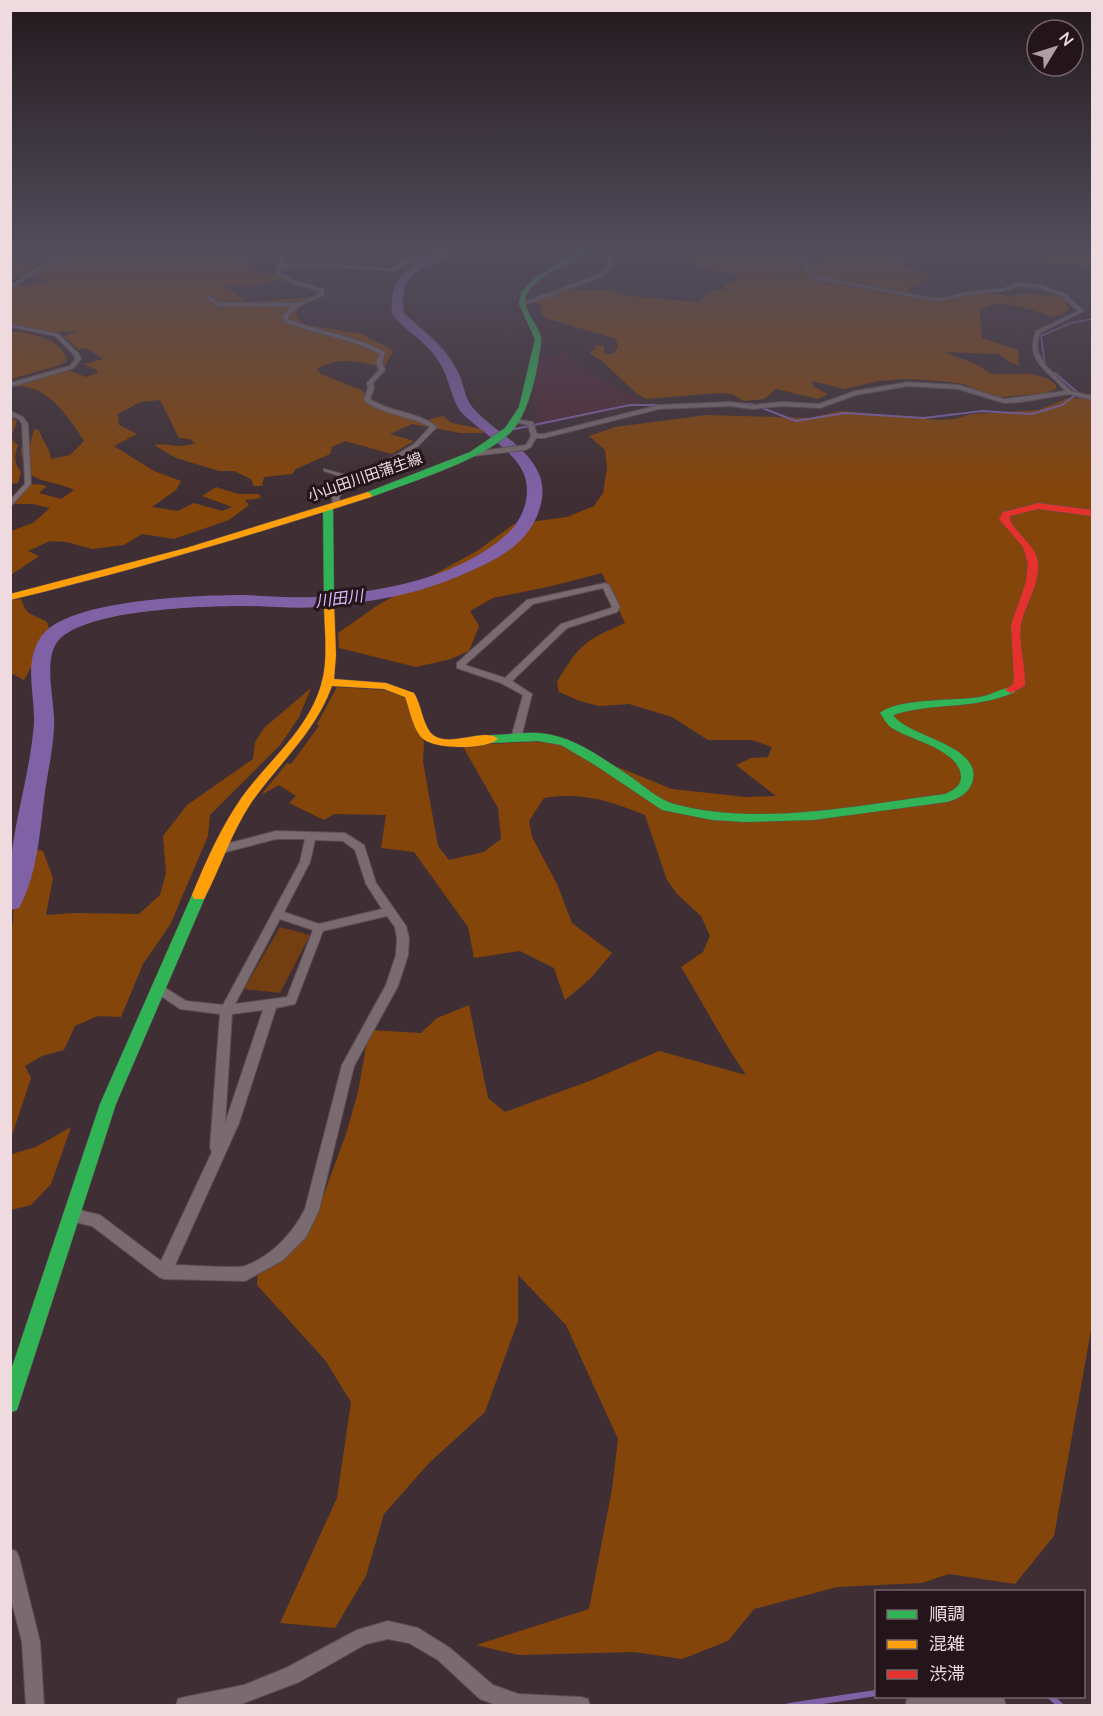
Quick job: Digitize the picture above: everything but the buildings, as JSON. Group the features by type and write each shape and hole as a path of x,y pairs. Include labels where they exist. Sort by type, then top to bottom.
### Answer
{"street":[{"path":"10,385 72,367 78,359 57,335 39,331"},
{"path":"10,1403 34,1337 71,1215 109,1103 218,850 247,800 302,736 315,714 328,682 329,595 334,497 416,445 434,427 422,420 381,409 367,400 371,388 370,383 382,370 379,363 384,353 366,344 316,331"},
{"name":"小山田川田蒲生線","path":"10,597 125,570 332,506 408,481 473,454 493,449 524,407 538,339 534,331"},
{"path":"1040,331 1035,340 1038,362 1074,394"},
{"path":"534,436 544,436 659,407 730,404 753,407 820,406 866,391 916,384 959,387 1004,400 1074,394 1092,398"},
{"path":"10,413 21,418 25,424 29,471 26,488 10,505"},
{"path":"493,449 529,446 534,436 532,426 512,425"},
{"path":"326,470 339,470 358,480"},
{"path":"328,682 386,686 410,694 426,735 432,740 447,743 545,737 564,742 636,786 655,802 678,811 713,816 769,817 848,811 947,798 959,795 967,785 968,774 959,758 938,745 909,734 892,723 886,713 898,707 975,701 1010,692 1019,686 1022,670 1016,626 1034,561 1029,548 1009,530 1004,519 1006,514 1015,510 1043,506 1092,513"},
{"path":"505,683 564,626 614,610 616,607 605,585 530,602 461,663 460,666 528,694 516,738"},
{"path":"71,1215 95,1220 164,1272 245,1274 278,1256 301,1233 312,1210 348,1065 392,986 402,955 403,938 400,926 371,884 360,848 345,837 276,835 218,850"},
{"path":"216,1156 226,1010 305,861 311,837"},
{"path":"276,914 319,928 390,911"},
{"path":"158,988 184,1006 226,1010 291,1001 319,928"},
{"path":"164,1272 232,1123 271,1004"},
{"path":"10,1557 31,1642 35,1706"},
{"path":"185,1706 244,1694 292,1675 363,1636 388,1630 412,1634 444,1654 487,1692 518,1703 581,1706"},
{"path":"914,1706 959,1698 997,1706"}],"shaded area":[{"path":"11,331 44,338 64,353 67,361 57,366 11,379"},
{"path":"79,331 346,331 364,334 393,351 384,368 367,363 341,361 317,369 321,374 361,390 376,402 418,419 427,420 443,416 452,423 482,429 483,433 460,433 412,424 390,434 414,441 392,454 345,441 332,447 330,454 296,469 292,474 264,477 262,486 254,486 251,479 234,471 219,471 176,458 154,445 184,446 195,443 190,439 179,438 160,400 140,402 118,414 119,425 137,434 114,446 154,471 181,481 176,490 152,507 178,511 194,503 222,511 232,507 202,496 216,487 238,494 259,494 261,498 245,500 249,505 229,520 174,539 142,534 124,545 92,549 67,542 50,541 28,551 39,556 11,575 11,531 33,523 50,508 33,504 11,504 11,499 35,484 47,486 39,493 61,499 74,490 32,475 26,469 21,448 30,445 34,429 39,430 51,459 70,455 84,441 63,411 45,395 34,389 11,387 11,382 61,367 86,377 98,373 97,370 84,364 103,359 86,348 79,350 64,336"},
{"path":"589,331 982,331 982,338 1018,350 1019,366 999,354 944,352 973,363 992,374 1031,374 1047,378 1056,385 1056,389 1046,393 1000,397 988,395 964,384 940,381 907,379 879,381 844,389 812,381 814,387 828,394 818,399 776,389 764,399 744,401 732,394 717,393 646,399 636,393 602,361 589,353 596,348 596,345 604,346 604,354 612,354 618,348 616,339"},
{"path":"565,353 587,371 645,402 537,424 532,397 540,358"},
{"path":"1068,398 1092,399 1092,1325 1054,1536 1015,1584 949,1574 922,1583 837,1587 754,1609 728,1641 682,1659 634,1652 519,1655 476,1645 589,1609 612,1489 618,1439 566,1325 518,1275 518,1321 485,1412 429,1463 384,1514 366,1576 335,1628 280,1623 337,1498 351,1402 325,1360 257,1285 258,1269 278,1244 290,1235 321,1202 346,1134 358,1092 369,1030 421,1033 437,1018 469,1005 488,1098 505,1112 592,1080 659,1051 746,1075 681,967 703,952 710,936 701,916 677,894 667,880 645,815 596,799 558,796 544,798 529,821 532,837 557,884 572,923 612,953 590,979 565,1000 554,968 520,951 474,958 468,927 414,852 381,848 386,815 334,814 324,820 289,803 296,796 279,785 261,795 287,763 291,764 319,726 317,724 337,687 384,690 404,695 424,742 423,762 438,846 449,860 484,852 501,839 498,808 462,745 553,741 672,789 745,797 776,796 736,765 751,758 768,757 772,747 752,740 708,740 672,717 629,704 599,706 559,692 557,682 578,651 600,634 625,623 602,573 493,598 470,611 479,626 469,651 451,659 416,667 339,648 338,633 378,605 477,551 514,524 567,517 594,506 603,493 607,468 605,450 589,436 615,427 707,415 809,418 841,411 936,420 955,419 971,414 1038,410"},
{"path":"10,417 17,421 11,438 18,445 15,459 21,472 18,483 11,484"},
{"path":"21,599 28,612 47,622 50,631 24,680 11,673 10,600"},
{"path":"311,688 299,717 281,744 210,815 208,836 170,925 143,964 121,1017 98,1016 75,1026 64,1050 42,1056 25,1066 31,1078 11,1138 10,927 13,924 15,845 43,851 53,878 46,915 139,914 160,895 166,873 163,836 187,805 253,759 255,742 264,728"},
{"path":"280,927 310,935 280,993 244,989"},
{"path":"71,1127 51,1184 31,1205 11,1210 11,1146 12,1154 36,1147"}],"waterway":[{"name":"川田川","path":"10,901 26,843 43,739 41,662 46,643 61,629 93,615 129,609 221,601 316,602 396,590 453,573 479,562 501,548 524,526 533,504 534,488 531,473 511,448 465,408 450,367 432,342 419,331"},
{"path":"1052,331 1041,336 1045,365 1056,375"},
{"path":"1055,373 1078,393"},
{"path":"708,403 752,404 796,421 845,413 924,418 982,411 1032,414 1062,405 1078,393"},
{"path":"1078,393 1092,396"},
{"path":"510,430 630,405 668,405"},
{"path":"491,434 503,431"},
{"path":"789,1706 875,1693"},
{"path":"1052,1698 1061,1706"}],"traffic: fast":[{"path":"368,495 473,454 508,430 523,407 538,339 534,331"},
{"path":"328,508 329,602"},
{"path":"492,739 538,737 564,742 667,807 712,816 745,818 813,816 947,798 958,793 964,788 967,776 958,758 938,745 894,724 886,713 901,708 981,700 1011,690"},
{"path":"10,1403 108,1104 199,895"}],"traffic: slow":[{"path":"10,597 190,550 368,495"},
{"path":"199,895 232,823 257,786 302,732 321,702 330,666 329,602"},
{"path":"328,682 386,686 410,695 426,735 439,742 492,739"}],"traffic: jam":[{"path":"1011,690 1019,686 1016,625 1031,582 1033,564 1027,546 1004,519 1006,514 1038,506 1092,513"}]}
